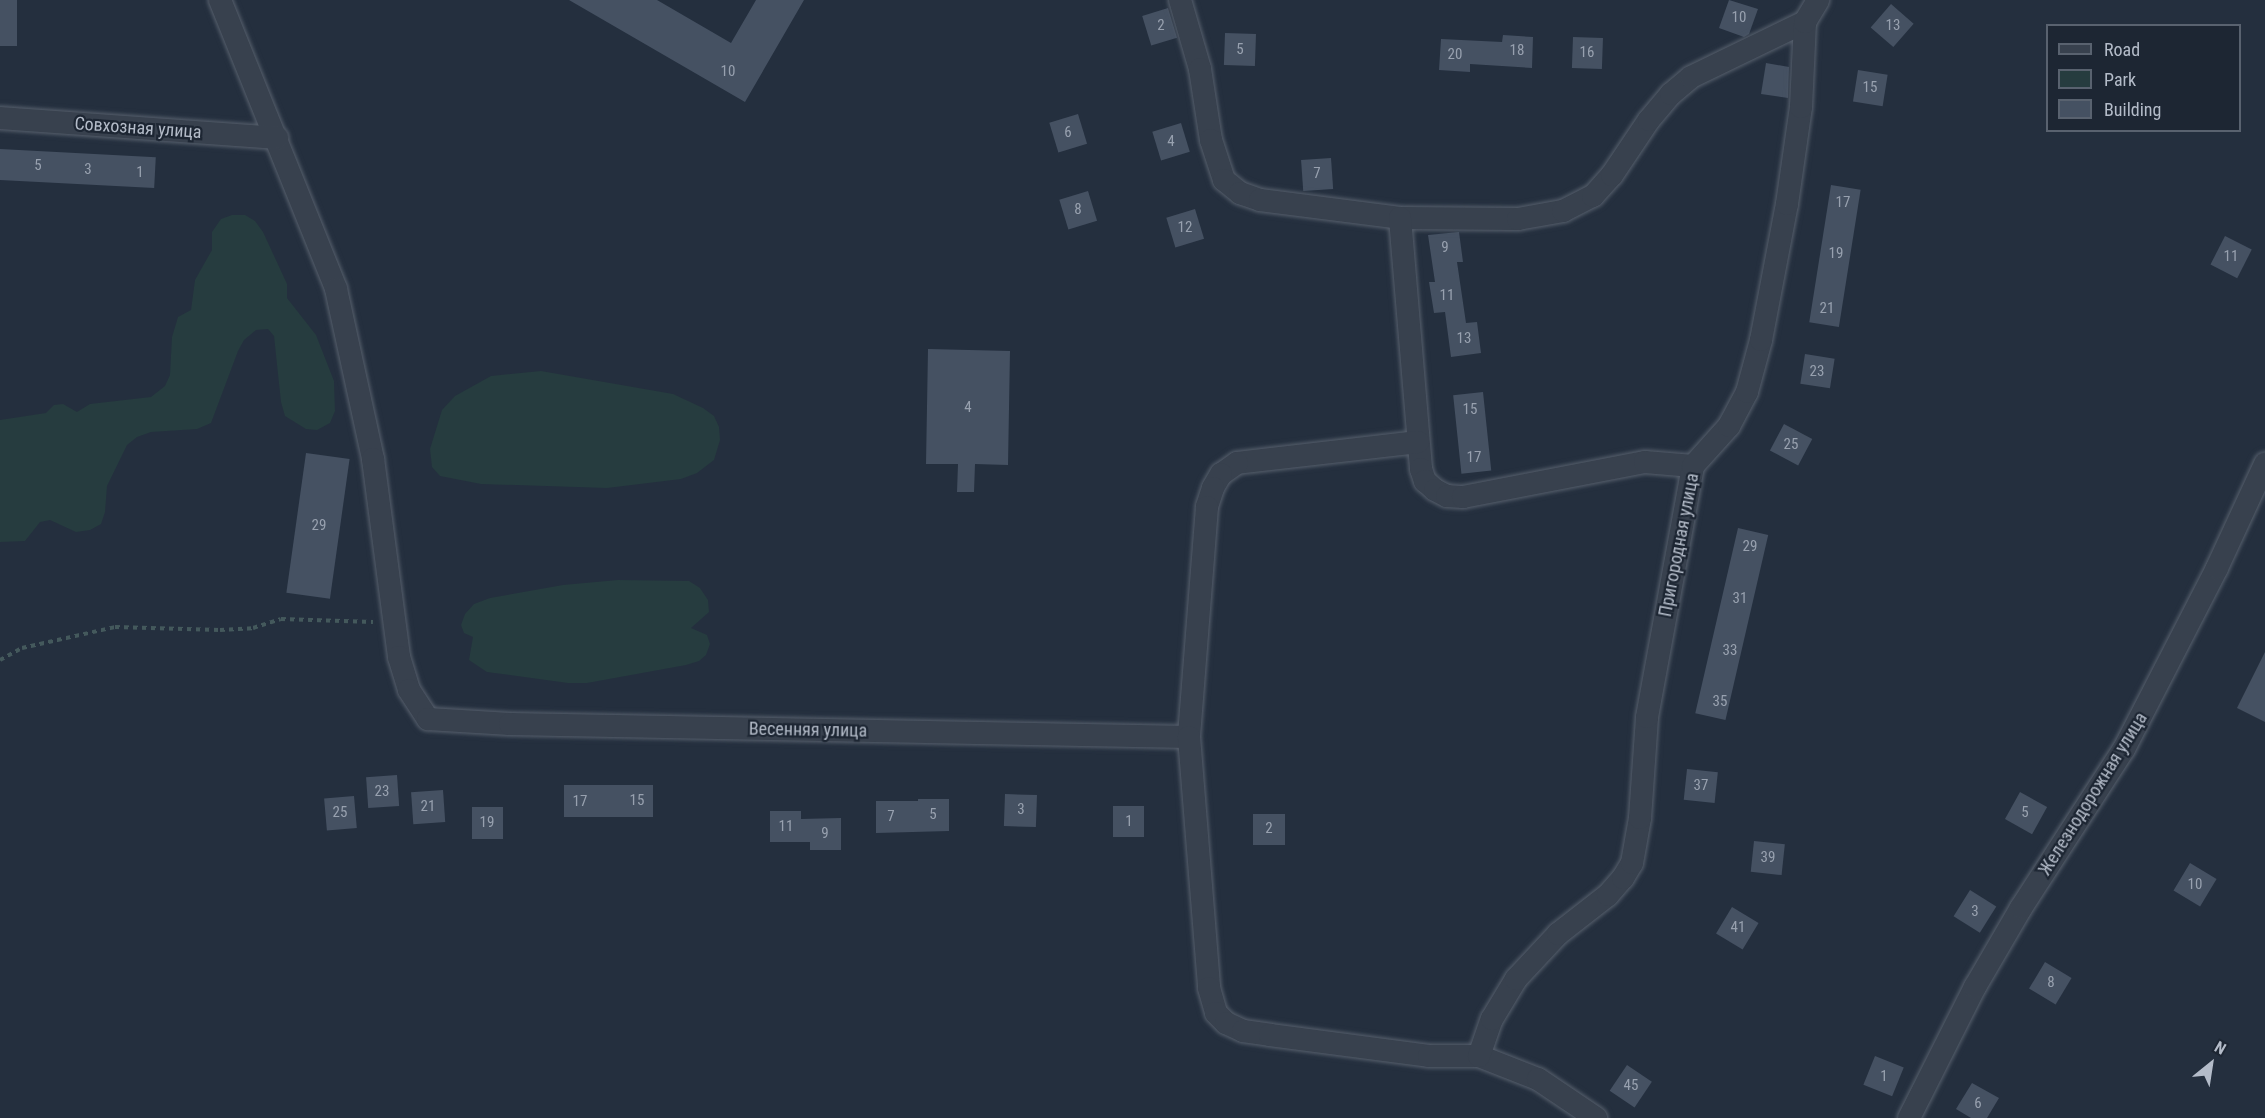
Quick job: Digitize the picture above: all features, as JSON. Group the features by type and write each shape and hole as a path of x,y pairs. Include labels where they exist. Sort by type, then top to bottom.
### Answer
{"street":[{"path":"220,0 321,248 344,319 374,459 393,623"},
{"path":"1180,0 1200,69 1211,140 1224,180 1240,193 1260,200 1400,218 1518,219 1563,211 1593,196 1612,175 1649,120 1671,94 1691,77 1805,22"},
{"name":"Пригородная улица","path":"1479,1056 1492,1019 1516,979 1558,934 1608,895 1632,863 1640,818 1647,717 1693,466 1714,445 1738,413 1747,392 1761,340 1787,204 1801,107 1805,22 1818,0"},
{"name":"Совхозная улица","path":"0,118 277,138"},
{"path":"1400,218 1418,442 1421,469 1425,481 1447,496 1463,497 1645,462 1693,466"},
{"path":"1418,442 1237,463 1221,474 1213,488 1207,507 1189,737 1209,988 1216,1013 1226,1023 1243,1031 1429,1056 1479,1056 1538,1079 1596,1118"},
{"name":"Железнодорожная улица","path":"1909,1118 1975,987 2021,908 2124,749 2212,579 2265,464"},
{"name":"Весенняя улица","path":"393,623 409,690 428,719 510,724 1189,737"}],"path":[{"path":"0,660 22,648 115,627 220,630 253,628 281,619 393,623"}],"green space":[{"path":"232,215 245,215 255,221 263,232 287,284 287,298 316,335 334,381 335,411 330,423 317,430 306,429 285,416 281,402 274,336 268,329 256,330 244,340 238,351 211,423 197,429 151,432 137,437 127,445 107,486 105,512 101,524 90,530 76,532 50,520 40,522 25,541 0,542 0,420 46,413 54,405 63,404 77,412 90,404 151,397 165,386 170,375 172,337 178,317 191,310 195,280 212,250 212,232 221,219"},
{"path":"541,371 673,394 703,408 714,416 719,427 720,440 714,460 697,473 681,479 607,488 481,484 440,476 432,467 430,449 442,410 455,396 491,376"},
{"path":"618,580 689,581 700,588 708,600 709,612 691,628 707,635 710,644 706,655 699,661 686,665 587,683 568,683 487,672 469,660 473,637 464,633 461,625 465,614 474,604 490,598 563,585"}],"building":[{"path":"0,0 17,0 17,46 0,46"},
{"path":"569,0 657,0 731,43 756,0 804,0 745,102"},
{"path":"1729,0 1758,9 1749,34 1744,37 1719,28"},
{"path":"1891,4 1914,24 1893,47 1871,27"},
{"path":"1168,8 1177,38 1151,46 1142,16"},
{"path":"1225,33 1256,34 1255,66 1224,65"},
{"path":"1503,35 1533,37 1532,68 1470,64 1470,72 1439,70 1441,39 1502,42"},
{"path":"1573,37 1603,38 1602,69 1572,68"},
{"path":"1766,63 1789,67 1788,98 1761,94"},
{"path":"1858,70 1888,75 1883,106 1853,102"},
{"path":"1078,114 1087,144 1058,152 1049,123"},
{"path":"1181,123 1190,152 1161,160 1152,132"},
{"path":"0,149 156,157 154,188 0,180"},
{"path":"1331,158 1333,189 1303,191 1301,160"},
{"path":"1831,185 1861,190 1839,327 1809,322"},
{"path":"1088,191 1097,221 1068,229 1059,200"},
{"path":"1195,209 1204,239 1175,247 1166,218"},
{"path":"1459,232 1463,262 1457,262 1466,323 1477,322 1481,353 1451,357 1445,312 1434,313 1429,282 1435,282 1428,235"},
{"path":"2225,236 2252,250 2237,278 2210,265"},
{"path":"928,349 1010,351 1008,465 975,464 974,492 957,492 958,464 926,464"},
{"path":"1805,354 1835,359 1830,388 1800,384"},
{"path":"1483,392 1491,471 1461,474 1453,395"},
{"path":"1784,424 1812,439 1798,466 1770,450"},
{"path":"306,453 350,459 330,599 286,593"},
{"path":"1738,528 1768,535 1725,720 1695,713"},
{"path":"2265,652 2265,722 2237,708"},
{"path":"1687,769 1718,772 1715,803 1684,800"},
{"path":"397,775 399,806 368,808 366,777"},
{"path":"564,785 653,785 653,817 564,817"},
{"path":"443,790 445,822 413,824 411,792"},
{"path":"2020,792 2047,807 2032,834 2005,819"},
{"path":"1005,794 1037,795 1036,827 1004,826"},
{"path":"354,796 357,828 327,830 324,799"},
{"path":"918,799 949,799 949,831 876,833 876,801 918,801"},
{"path":"1113,806 1144,806 1144,837 1113,837"},
{"path":"472,807 503,807 503,839 472,839"},
{"path":"770,811 801,811 801,819 841,818 841,850 810,850 810,842 770,842"},
{"path":"1253,814 1285,814 1285,845 1253,845"},
{"path":"1754,841 1785,844 1782,875 1751,872"},
{"path":"2190,863 2217,879 2200,906 2174,890"},
{"path":"1970,890 1996,906 1980,933 1954,916"},
{"path":"1732,907 1759,923 1743,950 1716,934"},
{"path":"2045,962 2072,978 2056,1005 2029,989"},
{"path":"1875,1056 1904,1068 1892,1096 1863,1085"},
{"path":"1627,1065 1652,1082 1635,1107 1610,1091"},
{"path":"1972,1083 1999,1098 1987,1118 1971,1118 1956,1109"}]}
